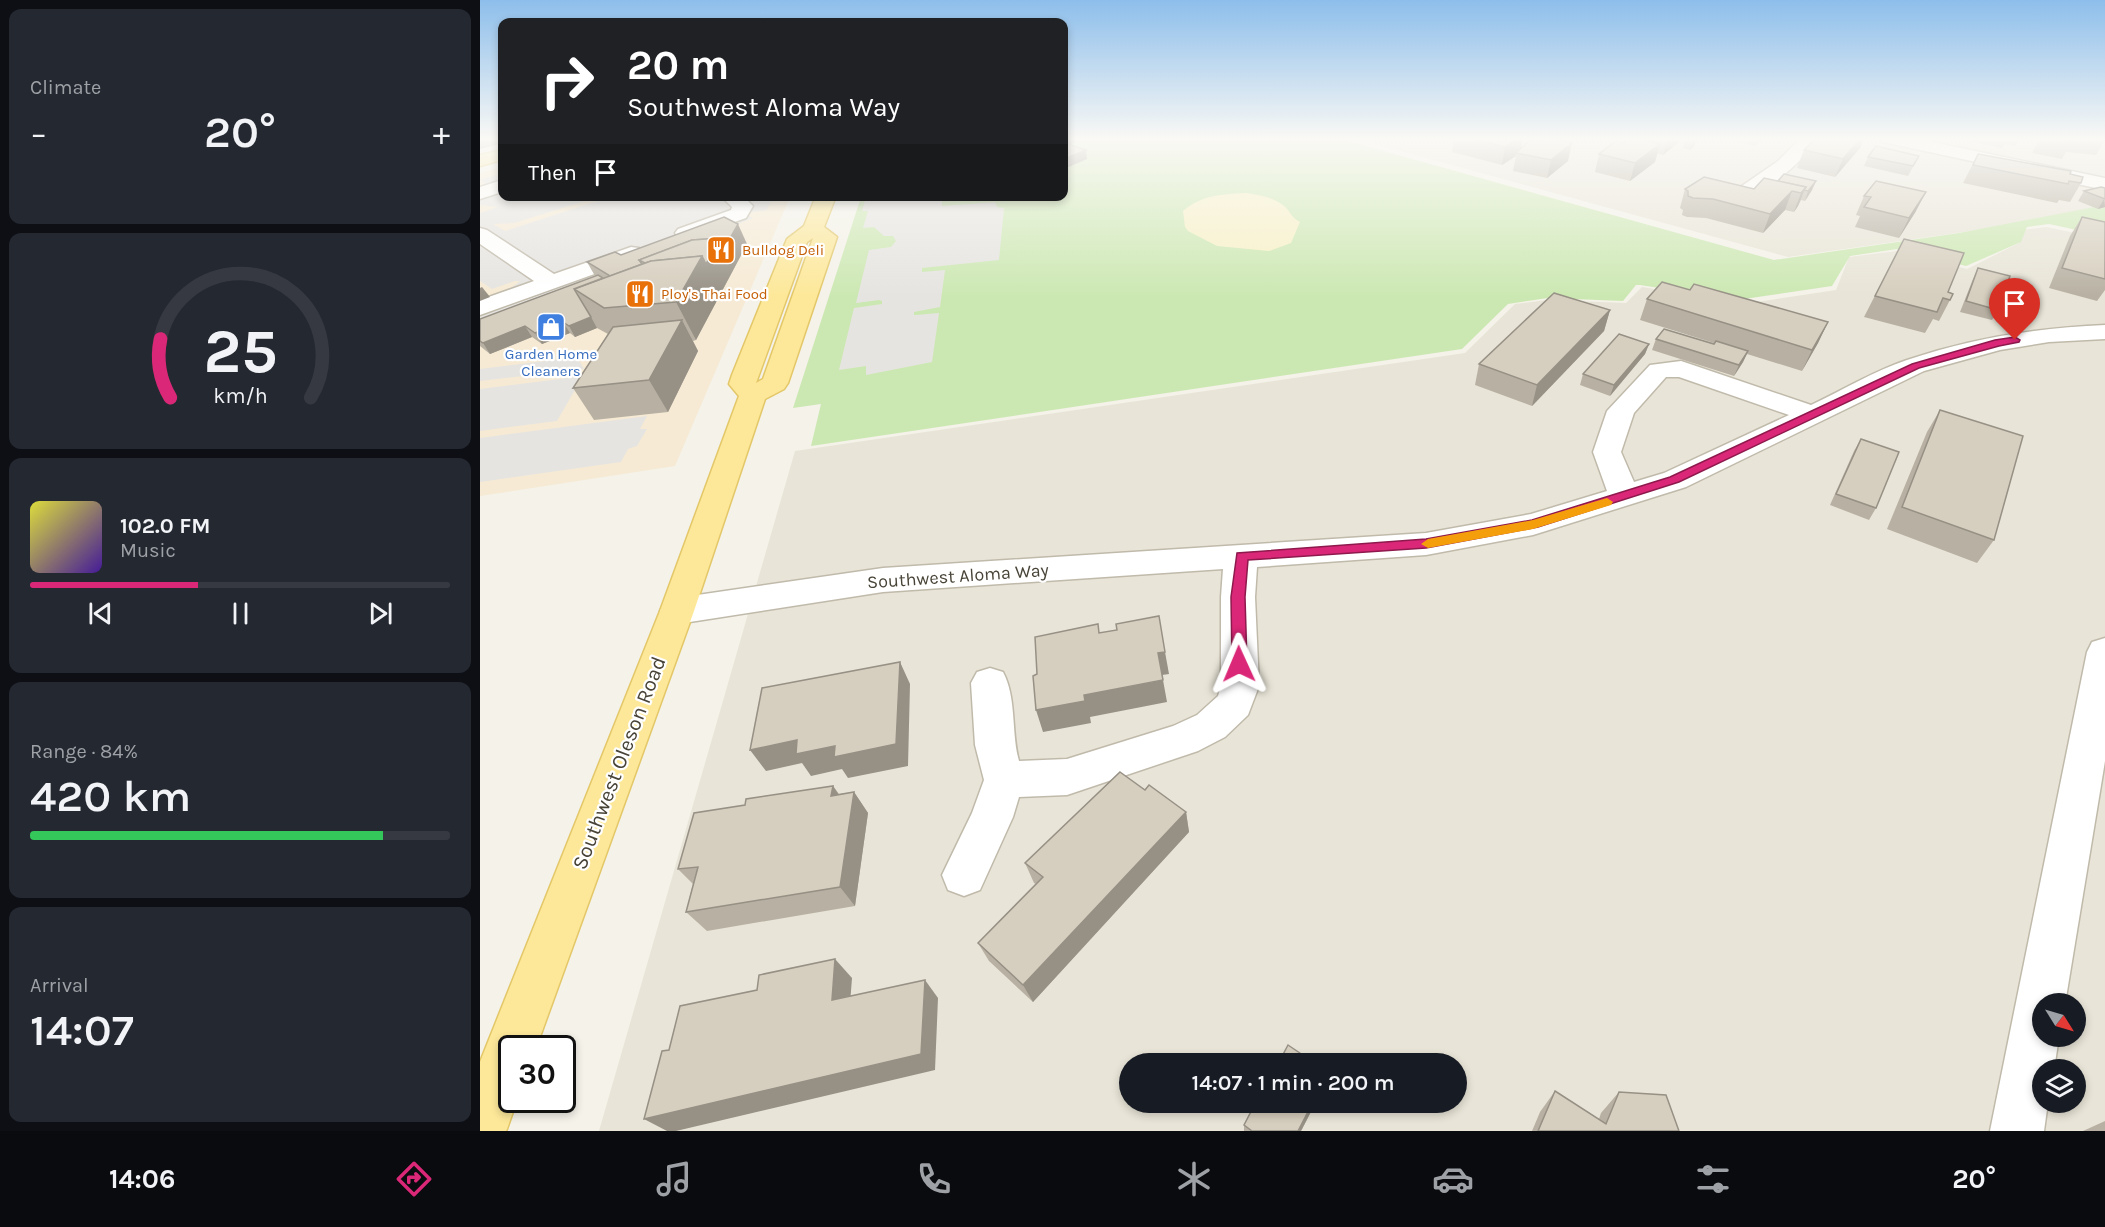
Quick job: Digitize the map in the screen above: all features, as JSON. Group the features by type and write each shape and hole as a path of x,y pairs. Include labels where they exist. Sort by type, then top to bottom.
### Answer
{"main road":[{"path":"813,229 826,237 775,382 753,395 742,384 798,239 813,229 824,201"},
{"name":"Southwest Oleson Road","path":"480,1129 677,611 753,395"}],"street":[{"path":"1743,194 1748,191"},
{"path":"480,308 739,213 743,206 736,201"},
{"path":"480,234 551,282"},
{"name":"Southwest Aloma Way","path":"677,611 883,580 1426,544 1533,524 1675,480 1916,366 1998,343 2049,335 2105,332"},
{"path":"1625,497 1607,452 1621,411 1659,370 1681,369 1812,414"},
{"path":"1004,780 1067,777 1184,739 1211,726 1235,704 1240,686 1238,597 1241,556"},
{"path":"2017,1131 2105,652"},
{"path":"964,875 992,817 1004,780 994,745 990,683"}],"shaded area":[{"path":"480,191 498,191 498,201 788,201 675,466 480,496"},
{"path":"480,191 498,191 498,201 585,201 514,223 493,224 505,231 598,201 771,201 767,210 747,215 753,218 480,332 480,302 505,293 520,281 492,289 480,281 480,213 498,207 480,205"},
{"path":"1546,191 2105,191 2105,212 1788,257"},
{"path":"865,201 942,201 942,206 995,202 997,207 1004,208 999,260 922,268 922,272 945,270 940,307 914,312 914,315 939,313 932,362 866,375 866,366 839,370 854,308 882,304 879,300 856,303 869,250 891,247 896,241 893,236 884,236 874,227 863,228 868,211 862,211"},
{"path":"2046,227 2105,239 2105,1131 599,1131 795,451 1465,353 1515,304 1547,300 1626,303 1642,287 1744,304 1836,290 1849,257 1897,251 1967,269 2019,243 2022,230"},
{"path":"577,357 584,369 480,381 480,369"},
{"path":"583,376 557,421 480,431 480,389"},
{"path":"647,416 640,429 647,429 637,446 628,449 621,462 480,482 480,438"}],"green space":[{"path":"1068,191 1526,191 1774,260 1959,233 2105,205 2105,236 2049,224 2027,227 2021,242 1966,266 1897,249 1850,256 1832,286 1737,300 1636,285 1623,301 1548,298 1508,304 1462,349 811,446 821,404 793,408 860,201 1068,201"}],"sand":[{"path":"1246,193 1279,202 1300,222 1291,243 1269,251 1217,246 1188,231 1185,227 1183,211 1197,202 1221,195"}],"building":[{"path":"1688,191 1803,191 1801,193 1792,191 1770,214 1713,199 1693,198 1688,196"},
{"path":"1868,191 1926,192 1909,218 1864,207 1871,197 1864,196"},
{"path":"2084,191 2105,191 2105,199"},
{"path":"724,217 738,224 725,247 721,238 692,240 639,260 642,264 610,276 587,262 615,252 621,255"},
{"path":"2082,217 2105,222 2105,279 2062,268"},
{"path":"721,238 706,264 702,256 645,263 639,260 692,240"},
{"path":"1904,239 1964,253 1948,292 1953,294 1950,300 1943,298 1937,312 1875,296"},
{"path":"702,256 676,302 604,308 574,289 651,261"},
{"path":"1978,268 2010,276 1998,310 1966,301"},
{"path":"598,275 603,278 574,289 591,317 569,326 563,322 535,333 525,326 483,343 480,341 480,319"},
{"path":"1662,282 1690,290 1694,284 1828,322 1812,350 1647,299"},
{"path":"1554,293 1610,310 1537,385 1479,364"},
{"path":"682,320 649,380 573,388 613,327"},
{"path":"1664,329 1714,344 1716,341 1748,351 1739,365 1656,339"},
{"path":"1619,334 1649,344 1614,385 1583,374"},
{"path":"1940,410 2023,436 1994,540 1902,507"},
{"path":"1861,439 1899,452 1876,508 1836,494"},
{"path":"1159,616 1165,652 1158,653 1163,680 1084,695 1085,701 1036,710 1033,676 1037,674 1035,637 1098,624 1099,633 1117,630 1116,624"},
{"path":"900,662 896,744 834,757 835,746 796,754 797,740 750,750 762,688"},
{"path":"1120,772 1145,790 1149,785 1186,812 1023,985 978,943 1043,877 1025,863"},
{"path":"833,786 831,796 854,792 840,887 686,912 698,867 678,869 694,813 745,805 746,799"},
{"path":"835,959 832,1000 925,980 921,1054 644,1119 662,1051 669,1050 680,1006 757,990 759,975"},
{"path":"1288,1045 1300,1053 1284,1053"},
{"path":"1555,1091 1606,1124 1619,1092 1666,1095 1679,1131 1538,1131"},
{"path":"1250,1113 1307,1113 1298,1131 1252,1131 1244,1125"}],"slow traffic":[{"path":"1428,544 1533,524 1607,502"}],"place":[{"name":"Bulldog Deli","path":"721,250"},
{"name":"Ploy's Thai Food","path":"640,294"},
{"name":"Garden Home Cleaners","path":"551,327"}],"route":[{"path":"1239,664 1238,597 1241,556 1426,544 1533,524 1675,480 1916,366 2015,340"}]}
